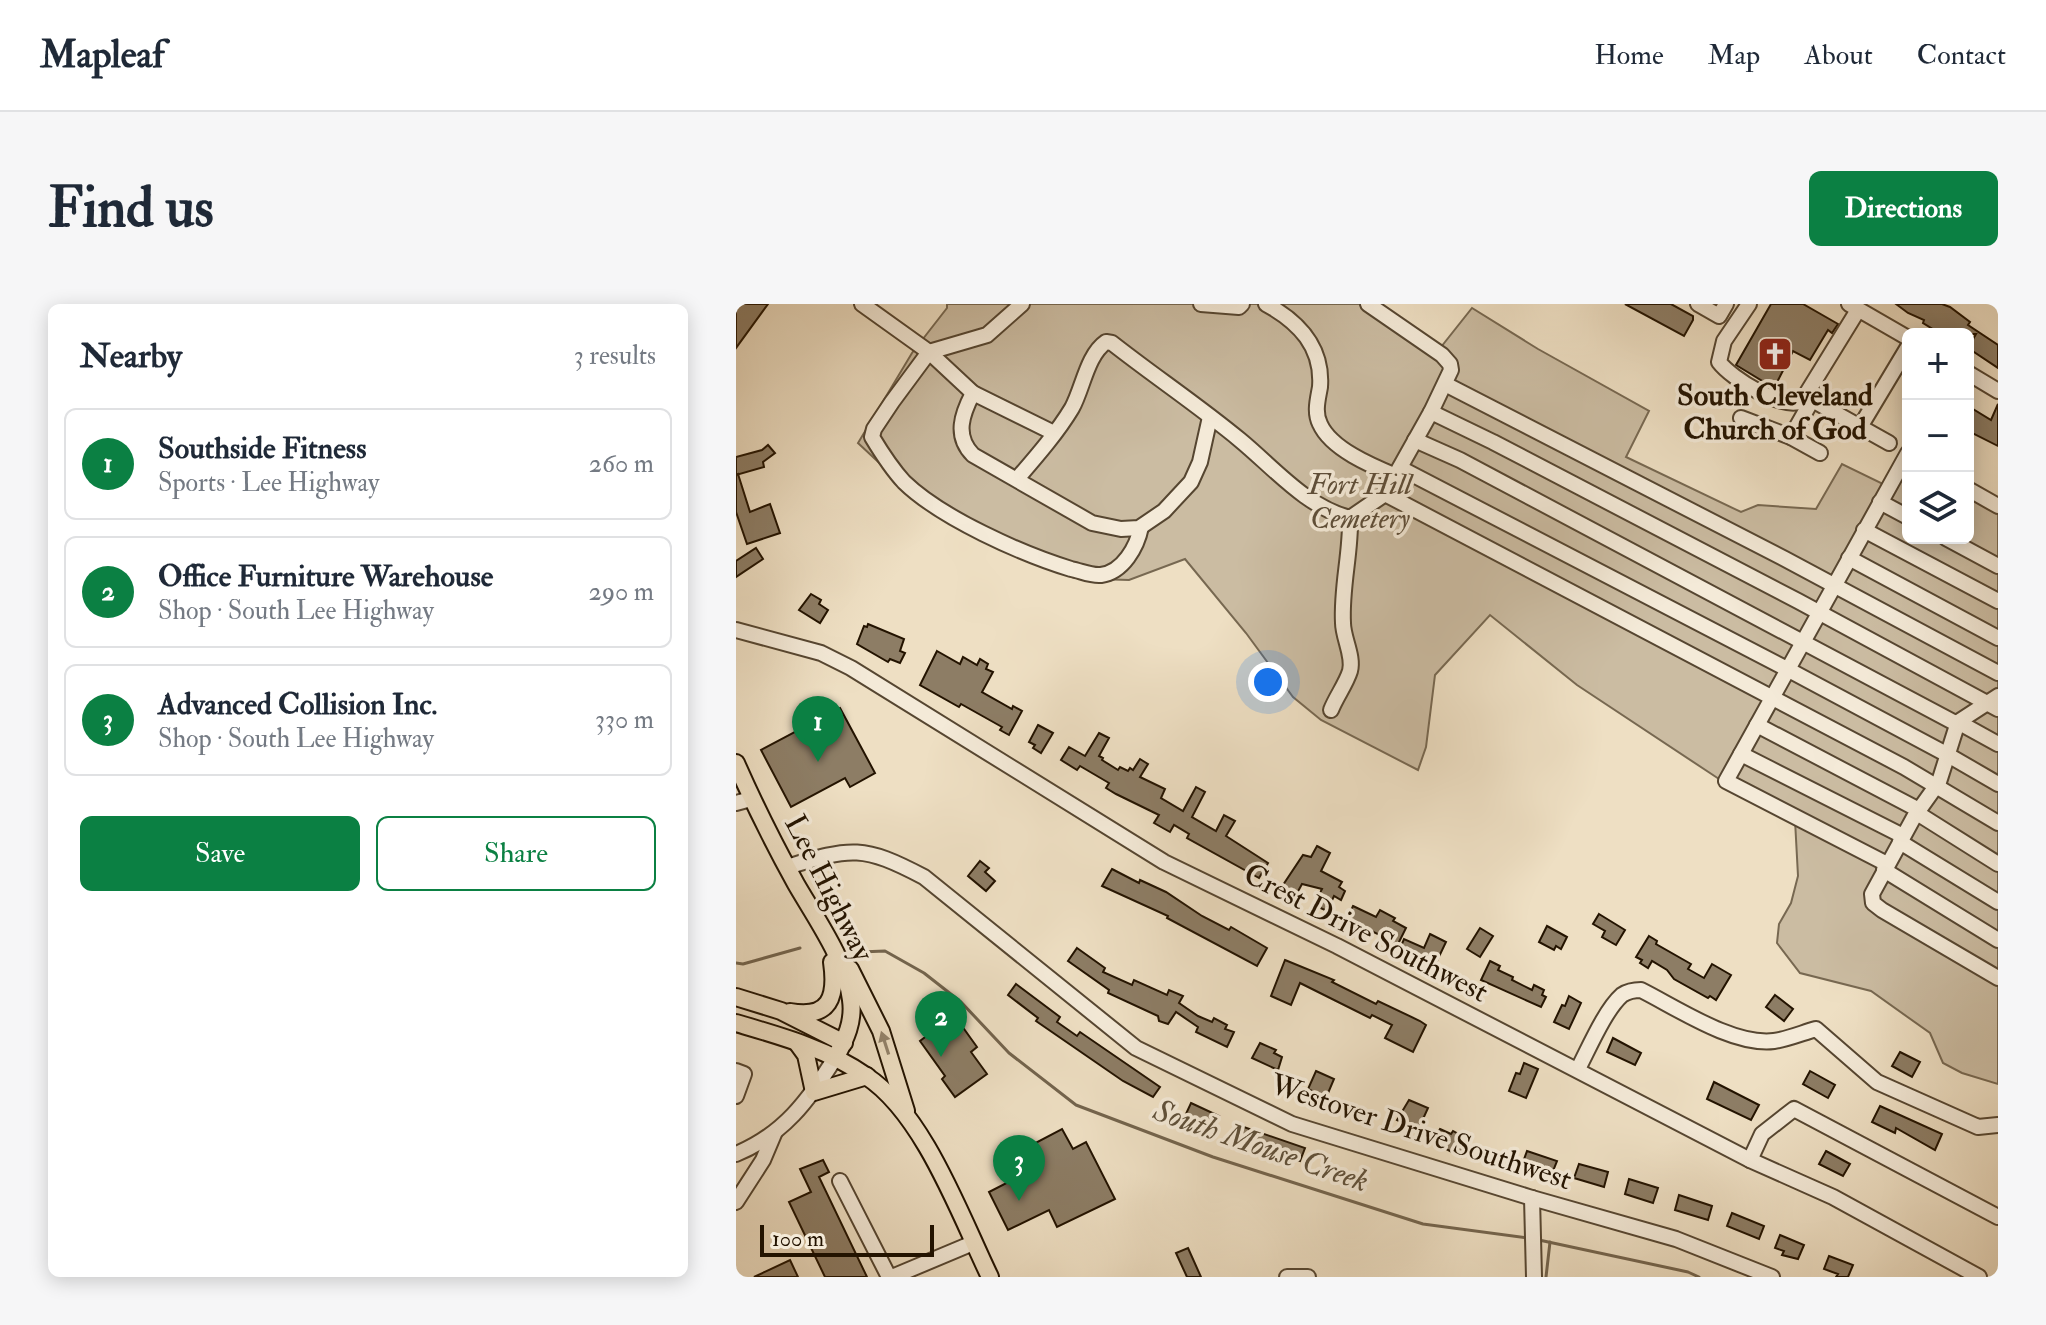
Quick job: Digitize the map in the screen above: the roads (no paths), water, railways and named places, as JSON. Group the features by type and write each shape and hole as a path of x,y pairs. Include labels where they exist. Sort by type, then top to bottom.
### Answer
{"main road":[{"name":"Lee Highway","path":"736,763 744,801 787,867 829,943 851,999 851,1025 840,1050"},
{"path":"736,997 781,1011 808,1015 820,1012 829,1003 835,981 829,943"},
{"path":"829,943 848,964 881,1031 907,1117"},
{"path":"781,1011 840,1050 887,1092 907,1117 929,1152 990,1277"},
{"path":"736,1023 798,1044 840,1050"},
{"path":"798,1044 806,1055 814,1092 867,1076"}],"street":[{"path":"862,304 929,352 973,393 1054,433"},
{"path":"1022,304 987,335 929,352 892,402 872,437 905,482 968,525 1044,560 1095,576 1115,570 1128,558 1141,527"},
{"path":"1201,304 1239,307 1242,304"},
{"path":"1266,304 1291,320 1319,356 1321,374 1316,409 1320,425 1356,460 1398,472 1787,669 1998,784"},
{"path":"1017,479 1078,397 1096,350 1106,342 1112,343 1210,417 1317,505 1350,518 1385,494 1445,384 1450,364 1442,355 1368,304"},
{"path":"1698,304 1722,310"},
{"path":"1749,304 1724,341 1719,362 1726,370 1767,396 1792,404 1808,398"},
{"path":"1791,437 1808,398 1846,330 1854,307 1902,335"},
{"path":"1860,427 1902,357"},
{"path":"1974,377 1998,391"},
{"path":"1445,384 1998,673"},
{"path":"973,393 961,427 966,447 982,460 1092,523 1121,529 1141,527 1164,511 1191,482 1200,462 1210,417"},
{"path":"1808,398 1889,443"},
{"path":"1431,412 1994,702"},
{"path":"1741,418 1791,437 1820,453"},
{"path":"1415,440 1998,744"},
{"path":"1902,462 1726,781 1885,867 1998,940"},
{"path":"1974,492 1998,506"},
{"path":"1385,494 1937,786 1998,823"},
{"path":"1880,502 1902,514"},
{"path":"1331,710 1350,670 1351,658 1343,636 1342,605 1350,518"},
{"path":"1864,530 1998,601"},
{"path":"1957,544 1998,566"},
{"path":"1849,558 1998,638"},
{"name":"Crest Drive Southwest","path":"736,630 821,653 851,668 1164,862 1337,946 1750,1160 1833,1197 1979,1277"},
{"path":"1994,702 1958,723 1937,786 1901,839 1872,894 1873,903 1998,978"},
{"path":"1757,725 1918,811 1998,864"},
{"path":"1741,754 1901,839 1998,902"},
{"name":"Westover Drive Southwest","path":"787,867 836,852 862,852 888,858 924,877 1136,1048 1292,1124 1676,1239 1772,1277"},
{"path":"1578,1069 1617,1002 1631,990 1641,990 1723,1031 1752,1041 1774,1041 1816,1029 1877,1082 1978,1127 1998,1125"},
{"path":"736,1154 774,1134 814,1092 840,1050"},
{"path":"736,1071 744,1074 736,1096"},
{"path":"1750,1160 1762,1134 1794,1109 1998,1217"},
{"path":"736,1202 763,1160 774,1134"},
{"path":"840,1181 890,1277 973,1243"},
{"path":"1532,1198 1534,1277"},
{"path":"1287,1277 1308,1277"}],"waterway":[{"name":"South Mouse Creek","path":"736,963 743,964 800,948"},
{"name":"South Mouse Creek","path":"860,952 885,951 924,973 961,1002 1009,1053 1076,1105 1213,1157 1423,1224 1528,1238"},
{"name":"South Mouse Creek","path":"1539,1240 1699,1277"},
{"path":"1546,1277 1550,1242"}],"place":[{"name":"South Cleveland Church of God","path":"1775,354"},
{"name":"Southside Fitness","path":"818,762"},
{"name":"Office Furniture Warehouse","path":"941,1057"},
{"name":"Advanced Collision Inc.","path":"1019,1201"}],"park label":[{"name":"Fort Hill Cemetery","path":"1360,501"}]}
